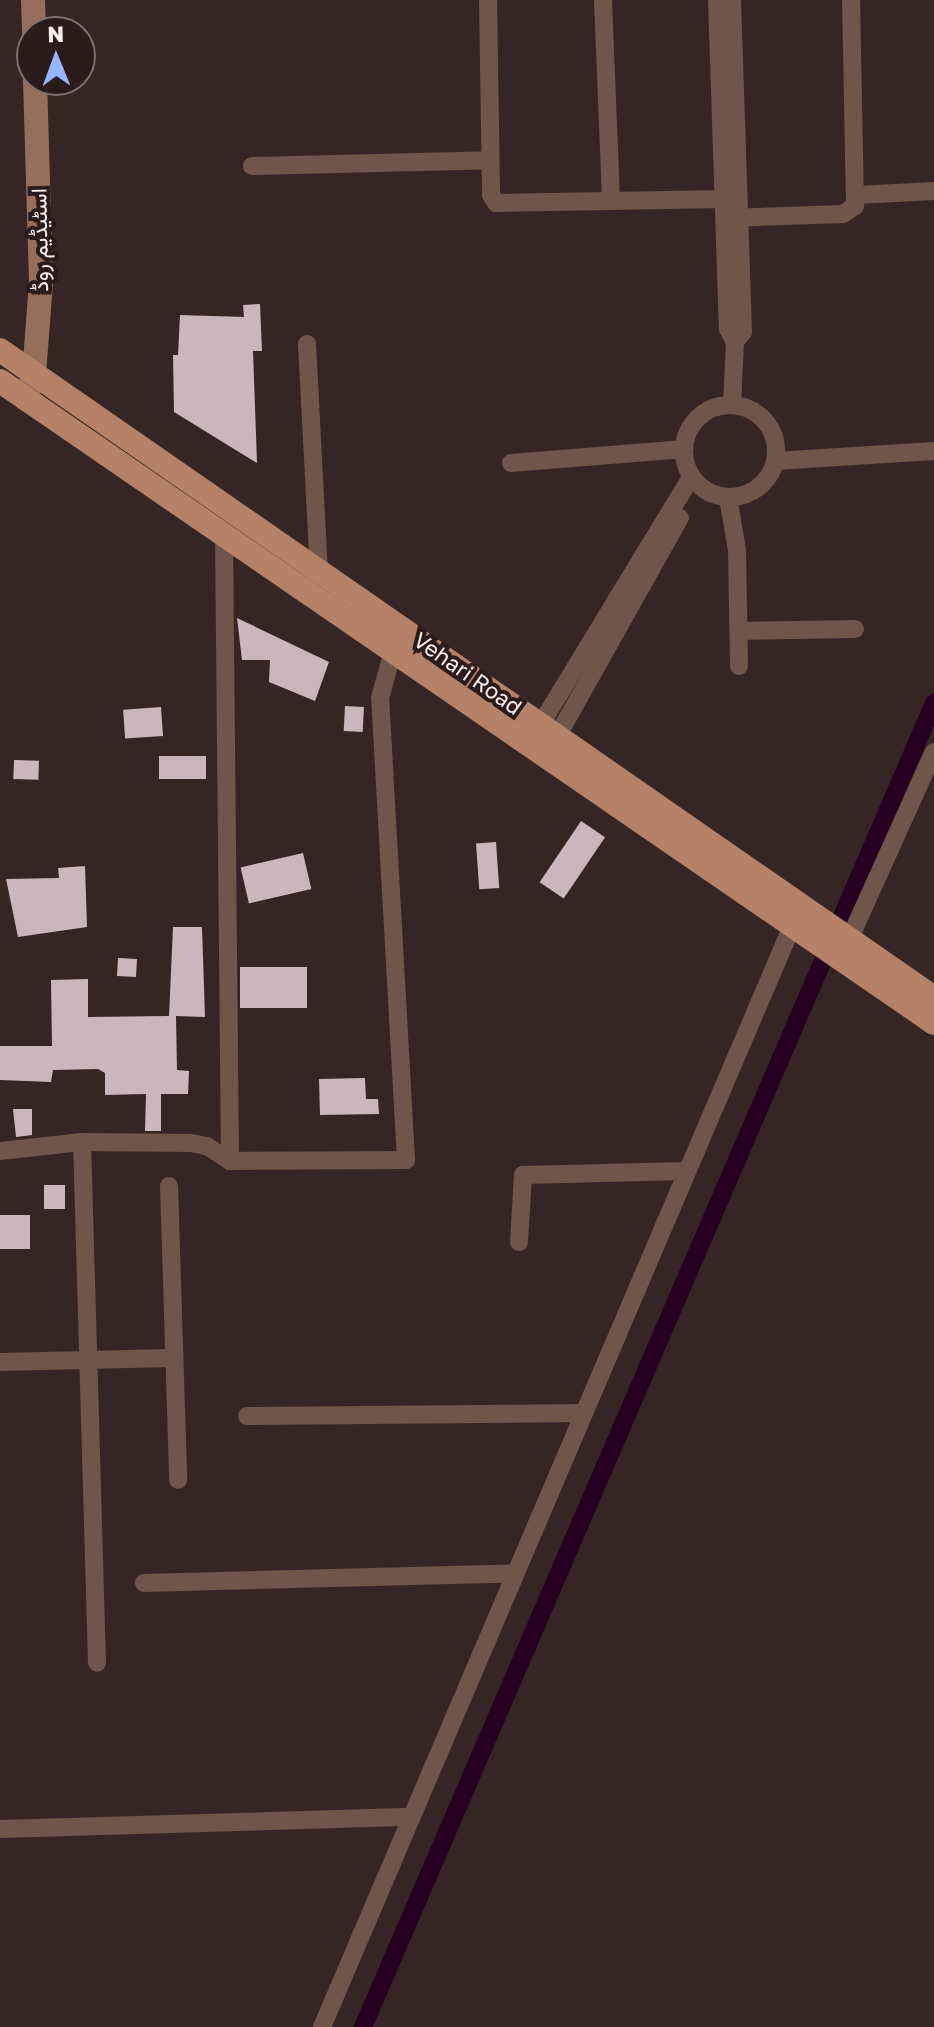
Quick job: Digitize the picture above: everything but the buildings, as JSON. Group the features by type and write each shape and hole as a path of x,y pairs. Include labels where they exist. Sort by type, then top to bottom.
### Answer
{"main road":[{"name":"اسٹیڈیم روڈ","path":"26,399 34,374 41,282 35,96"},
{"name":"Vehari Road","path":"0,350 934,998"},
{"name":"Vehari Road","path":"0,381 934,1023"}],"street":[{"path":"488,0 491,195 505,207 611,201 729,212 843,214 855,206 857,195 851,0"},
{"path":"603,0 611,201"},
{"path":"717,0 729,212"},
{"path":"732,0 728,329 735,342 732,405"},
{"path":"252,166 490,160"},
{"path":"857,195 934,191"},
{"path":"307,344 319,571"},
{"path":"732,405 761,417 771,430 775,461 758,487 728,497 695,480 684,449 694,422 704,413 732,405"},
{"path":"511,463 684,449"},
{"path":"775,461 934,451"},
{"path":"549,730 695,480"},
{"path":"728,497 737,550 739,666"},
{"path":"224,535 230,1161"},
{"path":"739,631 855,629"},
{"path":"0,1151 82,1142 191,1143 207,1146 230,1161 406,1160 380,698 393,651"},
{"path":"849,940 934,752"},
{"path":"322,2027 794,927"},
{"path":"82,1142 97,1663"},
{"path":"519,1242 523,1175 687,1171"},
{"path":"169,1186 171,1358 178,1480"},
{"path":"0,1362 171,1358"},
{"path":"247,1416 584,1413"},
{"path":"144,1583 515,1573"},
{"path":"0,1829 411,1817"}],"waterway":[{"path":"363,2027 934,703"}]}
